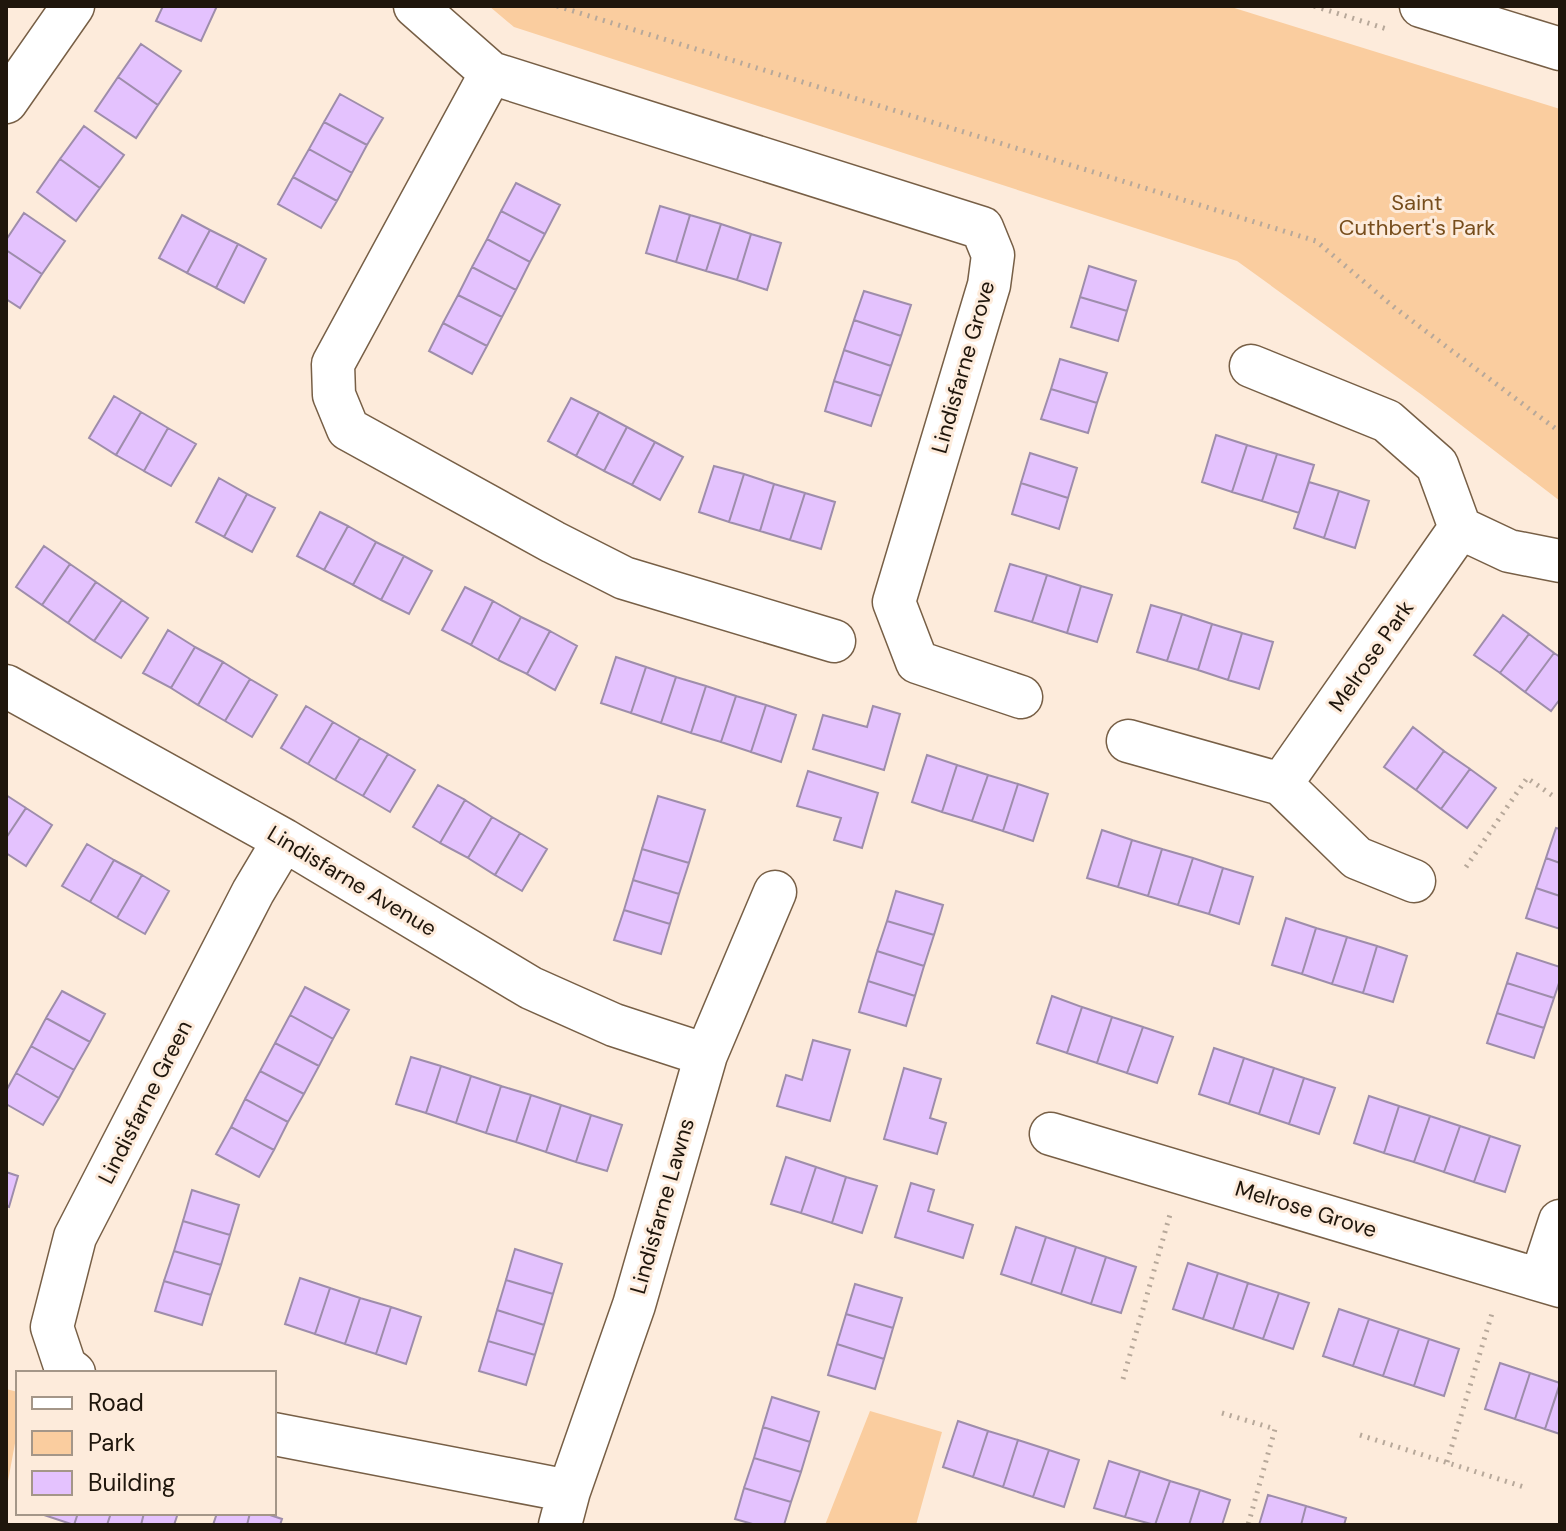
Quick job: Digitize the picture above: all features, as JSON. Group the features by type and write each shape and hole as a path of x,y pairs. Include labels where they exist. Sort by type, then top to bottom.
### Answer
{"street":[{"path":"6,102 73,6"},
{"name":"Lindisfarne Grove","path":"415,6 491,73 982,228 993,255 989,285 894,602 917,662 1021,697"},
{"path":"1421,6 1560,49"},
{"path":"491,73 333,364 334,395 348,429 624,578 834,641"},
{"path":"1251,366 1387,421 1437,465 1460,528 1509,551 1560,561"},
{"name":"Melrose Park","path":"1281,784 1460,528"},
{"name":"Lindisfarne Avenue","path":"6,686 284,840 531,988 614,1025 706,1055"},
{"path":"1128,741 1281,784 1357,858 1414,881"},
{"name":"Lindisfarne Green","path":"71,1371 65,1366 52,1327 75,1237 253,892 284,840"},
{"name":"Lindisfarne Lawns","path":"564,1508 634,1305 706,1055 775,892"},
{"name":"Melrose Grove","path":"1051,1134 1551,1283"},
{"path":"1551,1283 1560,1221"},
{"path":"276,1435 564,1508"}],"path":[{"path":"557,6 1316,241 1395,308 1560,432"},
{"path":"1466,867 1527,778 1556,798"},
{"path":"1123,1379 1171,1210"},
{"path":"1447,1462 1493,1310"},
{"path":"1222,1413 1275,1429 1248,1525"},
{"path":"1360,1435 1524,1487"}],"green space":[{"name":"Saint Cuthbert's Park","path":"489,6 1228,6 1560,109 1560,501 1422,395 1237,261 514,27"},
{"path":"6,1389 16,1392 16,1438 6,1492"},
{"path":"870,1411 942,1432 916,1525 825,1525"}],"building":[{"path":"163,6 217,6 201,41 156,21"},
{"path":"141,44 181,71 158,105 118,77"},
{"path":"118,77 158,105 136,138 95,111"},
{"path":"340,94 383,118 367,145 324,122"},
{"path":"324,122 367,145 352,173 309,149"},
{"path":"84,126 124,155 100,188 60,159"},
{"path":"309,149 352,173 337,201 293,177"},
{"path":"60,159 100,188 76,221 37,192"},
{"path":"293,177 337,201 321,228 278,204"},
{"path":"516,183 560,205 545,234 501,211"},
{"path":"660,206 690,215 676,262 646,253"},
{"path":"501,211 545,234 530,262 487,239"},
{"path":"24,213 65,241 42,274 6,250 6,240"},
{"path":"182,215 210,230 187,273 159,258"},
{"path":"690,215 721,224 706,271 676,262"},
{"path":"721,224 751,234 737,280 706,271"},
{"path":"210,230 238,244 216,288 187,273"},
{"path":"751,234 781,243 767,290 737,280"},
{"path":"487,239 530,262 516,290 472,267"},
{"path":"238,244 266,259 244,303 216,288"},
{"path":"6,250 42,274 20,308 6,299"},
{"path":"1089,266 1136,281 1127,311 1080,297"},
{"path":"472,267 516,290 502,317 458,295"},
{"path":"864,291 911,305 901,336 854,320"},
{"path":"458,295 502,317 487,346 443,323"},
{"path":"1080,297 1127,311 1118,341 1071,327"},
{"path":"854,320 901,336 891,366 844,350"},
{"path":"443,323 487,346 472,374 429,351"},
{"path":"844,350 891,366 881,396 834,381"},
{"path":"1060,359 1107,373 1097,403 1051,389"},
{"path":"834,381 881,396 871,426 825,411"},
{"path":"1051,389 1097,403 1088,433 1041,419"},
{"path":"114,396 141,412 116,455 89,438"},
{"path":"571,398 599,412 576,456 548,441"},
{"path":"141,412 168,428 144,471 116,455"},
{"path":"599,412 627,427 604,471 576,456"},
{"path":"627,427 655,442 632,485 604,471"},
{"path":"168,428 196,444 171,486 144,471"},
{"path":"1216,435 1247,445 1232,492 1202,482"},
{"path":"655,442 683,457 660,500 632,485"},
{"path":"1247,445 1277,454 1262,501 1232,492"},
{"path":"1030,453 1077,468 1068,498 1021,483"},
{"path":"1277,454 1314,465 1299,513 1262,501"},
{"path":"714,466 744,474 729,522 699,512"},
{"path":"744,474 774,484 760,531 729,522"},
{"path":"219,478 247,494 224,537 196,522"},
{"path":"1309,482 1339,491 1324,538 1294,528"},
{"path":"1021,483 1068,498 1059,529 1012,514"},
{"path":"774,484 805,493 790,540 760,531"},
{"path":"1339,491 1369,501 1355,548 1324,538"},
{"path":"805,493 835,502 821,549 790,540"},
{"path":"247,494 275,508 252,552 224,537"},
{"path":"320,512 348,526 324,570 297,556"},
{"path":"348,526 376,542 353,585 324,570"},
{"path":"376,542 404,556 381,600 353,585"},
{"path":"44,546 70,564 42,605 16,587"},
{"path":"404,556 432,571 409,614 381,600"},
{"path":"70,564 96,582 68,623 42,605"},
{"path":"1010,564 1047,575 1032,622 995,611"},
{"path":"1047,575 1081,586 1067,633 1032,622"},
{"path":"96,582 122,600 94,641 68,623"},
{"path":"1081,586 1112,595 1097,642 1067,633"},
{"path":"465,587 493,601 471,645 442,630"},
{"path":"122,600 148,618 121,658 94,641"},
{"path":"493,601 521,617 498,660 471,645"},
{"path":"1151,605 1182,614 1167,661 1137,652"},
{"path":"1182,614 1212,624 1198,670 1167,661"},
{"path":"1503,615 1529,634 1500,673 1474,655"},
{"path":"521,617 550,631 527,674 498,660"},
{"path":"1212,624 1242,633 1228,680 1198,670"},
{"path":"168,630 195,647 171,688 143,673"},
{"path":"550,631 577,646 555,690 527,674"},
{"path":"1242,633 1273,642 1259,689 1228,680"},
{"path":"1529,634 1554,653 1525,692 1500,673"},
{"path":"195,647 223,662 198,705 171,688"},
{"path":"1554,653 1560,657 1560,699 1551,711 1525,692"},
{"path":"616,657 646,667 631,713 601,703"},
{"path":"223,662 250,679 225,721 198,705"},
{"path":"646,667 676,677 661,723 631,713"},
{"path":"676,677 706,686 691,733 661,723"},
{"path":"250,679 277,695 252,737 225,721"},
{"path":"706,686 736,696 721,742 691,733"},
{"path":"736,696 766,705 751,752 721,742"},
{"path":"766,705 796,715 781,762 751,752"},
{"path":"306,706 333,722 308,764 281,748"},
{"path":"873,706 900,714 884,770 813,749 823,715 867,727"},
{"path":"333,722 360,738 335,780 308,764"},
{"path":"1413,727 1444,751 1416,790 1384,767"},
{"path":"360,738 388,754 363,796 335,780"},
{"path":"1444,751 1470,769 1441,809 1416,790"},
{"path":"388,754 415,770 390,812 363,796"},
{"path":"927,755 957,765 942,812 912,802"},
{"path":"957,765 988,775 972,821 942,812"},
{"path":"1470,769 1496,788 1467,828 1441,809"},
{"path":"808,771 878,793 862,848 834,840 841,818 797,806"},
{"path":"988,775 1018,784 1003,831 972,821"},
{"path":"1018,784 1048,794 1033,841 1003,831"},
{"path":"438,785 465,800 440,843 413,827"},
{"path":"6,795 26,808 6,838"},
{"path":"658,796 705,810 689,863 642,849"},
{"path":"465,800 492,817 468,858 440,843"},
{"path":"26,808 52,825 26,866 6,853 6,838"},
{"path":"492,817 520,833 495,875 468,858"},
{"path":"1556,828 1560,829 1560,863 1546,858"},
{"path":"1102,830 1132,840 1118,887 1087,878"},
{"path":"520,833 547,849 522,891 495,875"},
{"path":"1132,840 1162,849 1148,896 1118,887"},
{"path":"87,844 114,860 90,902 62,886"},
{"path":"642,849 689,863 679,894 633,880"},
{"path":"1162,849 1193,858 1178,905 1148,896"},
{"path":"1193,858 1223,868 1209,914 1178,905"},
{"path":"1546,858 1560,863 1560,896 1536,888"},
{"path":"114,860 142,875 117,918 90,902"},
{"path":"1223,868 1253,877 1239,924 1209,914"},
{"path":"142,875 169,891 145,934 117,918"},
{"path":"633,880 679,894 670,924 624,910"},
{"path":"1536,888 1560,896 1560,929 1526,918"},
{"path":"896,891 943,905 934,935 887,921"},
{"path":"624,910 670,924 661,954 614,940"},
{"path":"1286,918 1316,928 1302,974 1272,965"},
{"path":"887,921 934,935 924,966 877,951"},
{"path":"1316,928 1347,937 1332,984 1302,974"},
{"path":"1347,937 1377,946 1363,993 1332,984"},
{"path":"1377,946 1407,956 1393,1002 1363,993"},
{"path":"877,951 924,966 915,996 868,981"},
{"path":"1517,953 1560,967 1560,980 1554,998 1507,983"},
{"path":"868,981 915,996 906,1026 859,1012"},
{"path":"1507,983 1554,998 1544,1028 1497,1013"},
{"path":"305,987 349,1010 333,1039 290,1015"},
{"path":"62,991 105,1014 90,1042 46,1018"},
{"path":"1052,996 1082,1007 1067,1053 1037,1043"},
{"path":"1082,1007 1112,1017 1097,1063 1067,1053"},
{"path":"1497,1013 1544,1028 1534,1058 1487,1043"},
{"path":"290,1015 333,1039 319,1066 275,1043"},
{"path":"1112,1017 1143,1027 1127,1073 1097,1063"},
{"path":"46,1018 90,1042 74,1070 31,1046"},
{"path":"1143,1027 1173,1037 1157,1083 1127,1073"},
{"path":"813,1040 850,1050 830,1121 777,1106 786,1075 802,1080"},
{"path":"275,1043 319,1066 304,1094 260,1071"},
{"path":"31,1046 74,1070 59,1098 16,1073"},
{"path":"1214,1048 1244,1058 1229,1104 1199,1094"},
{"path":"411,1057 441,1066 426,1113 396,1104"},
{"path":"1244,1058 1274,1068 1259,1114 1229,1104"},
{"path":"441,1066 471,1076 456,1123 426,1113"},
{"path":"904,1068 941,1079 930,1118 946,1123 937,1154 884,1139"},
{"path":"1274,1068 1304,1078 1289,1124 1259,1114"},
{"path":"260,1071 304,1094 288,1122 245,1099"},
{"path":"16,1073 59,1098 43,1125 6,1104 6,1091"},
{"path":"471,1076 501,1086 486,1133 456,1123"},
{"path":"1304,1078 1335,1088 1319,1134 1289,1124"},
{"path":"501,1086 531,1095 516,1142 486,1133"},
{"path":"531,1095 561,1105 546,1152 516,1142"},
{"path":"1369,1096 1399,1106 1384,1153 1354,1143"},
{"path":"245,1099 288,1122 274,1150 231,1127"},
{"path":"561,1105 591,1115 576,1162 546,1152"},
{"path":"1399,1106 1430,1116 1414,1162 1384,1153"},
{"path":"591,1115 622,1125 607,1171 576,1162"},
{"path":"1430,1116 1460,1126 1444,1172 1414,1162"},
{"path":"1460,1126 1490,1136 1474,1182 1444,1172"},
{"path":"231,1127 274,1150 259,1177 216,1154"},
{"path":"1490,1136 1520,1146 1505,1192 1474,1182"},
{"path":"786,1157 816,1167 801,1213 771,1204"},
{"path":"816,1167 846,1177 832,1223 801,1213"},
{"path":"6,1172 18,1176 9,1207 6,1206"},
{"path":"846,1177 877,1186 862,1233 832,1223"},
{"path":"911,1183 934,1190 928,1211 973,1225 963,1258 895,1237"},
{"path":"192,1190 239,1205 230,1235 183,1221"},
{"path":"183,1221 230,1235 221,1265 174,1251"},
{"path":"1016,1227 1046,1237 1031,1284 1001,1274"},
{"path":"1046,1237 1076,1247 1061,1294 1031,1284"},
{"path":"1076,1247 1106,1257 1091,1304 1061,1294"},
{"path":"515,1249 562,1264 553,1294 506,1280"},
{"path":"174,1251 221,1265 211,1295 164,1281"},
{"path":"1106,1257 1136,1267 1121,1313 1091,1304"},
{"path":"1188,1263 1218,1273 1203,1319 1173,1309"},
{"path":"1218,1273 1248,1283 1233,1329 1203,1319"},
{"path":"300,1278 330,1288 315,1334 285,1324"},
{"path":"506,1280 553,1294 544,1325 497,1310"},
{"path":"164,1281 211,1295 202,1325 155,1311"},
{"path":"1248,1283 1279,1293 1263,1339 1233,1329"},
{"path":"855,1284 902,1298 893,1328 846,1314"},
{"path":"330,1288 360,1298 345,1344 315,1334"},
{"path":"1279,1293 1309,1303 1293,1349 1263,1339"},
{"path":"360,1298 391,1307 376,1354 345,1344"},
{"path":"391,1307 421,1317 406,1364 376,1354"},
{"path":"1339,1309 1369,1319 1353,1366 1323,1356"},
{"path":"497,1310 544,1325 535,1355 488,1341"},
{"path":"846,1314 893,1328 884,1359 837,1344"},
{"path":"1369,1319 1399,1329 1383,1376 1353,1366"},
{"path":"1399,1329 1429,1339 1414,1386 1383,1376"},
{"path":"1429,1339 1459,1349 1444,1396 1414,1386"},
{"path":"488,1341 535,1355 526,1385 479,1371"},
{"path":"837,1344 884,1359 875,1389 828,1375"},
{"path":"1500,1363 1530,1373 1515,1419 1485,1409"},
{"path":"1530,1373 1560,1383 1545,1429 1515,1419"},
{"path":"1560,1384 1560,1434 1545,1429"},
{"path":"772,1397 819,1412 810,1442 763,1427"},
{"path":"958,1421 988,1431 973,1477 943,1467"},
{"path":"763,1427 810,1442 801,1472 754,1458"},
{"path":"988,1431 1018,1440 1003,1487 973,1477"},
{"path":"1018,1440 1049,1450 1033,1497 1003,1487"},
{"path":"1049,1450 1079,1460 1064,1507 1033,1497"},
{"path":"754,1458 801,1472 791,1502 744,1488"},
{"path":"1109,1461 1140,1471 1125,1517 1094,1508"},
{"path":"1140,1471 1170,1481 1155,1525 1125,1517"},
{"path":"1170,1481 1200,1490 1189,1525 1155,1525"},
{"path":"744,1488 791,1502 784,1525 756,1525 735,1519"},
{"path":"1200,1490 1230,1500 1222,1525 1189,1525"},
{"path":"1268,1495 1306,1506 1301,1525 1259,1525"},
{"path":"1306,1506 1346,1518 1344,1525 1301,1525"},
{"path":"44,1515 77,1515 74,1525"},
{"path":"77,1515 110,1515 107,1525 74,1525"},
{"path":"110,1515 144,1515 141,1525 107,1525"},
{"path":"144,1515 177,1515 174,1525 141,1525"},
{"path":"216,1515 250,1515 247,1525 213,1525"},
{"path":"250,1515 270,1515 282,1519 280,1525 247,1525"}]}
